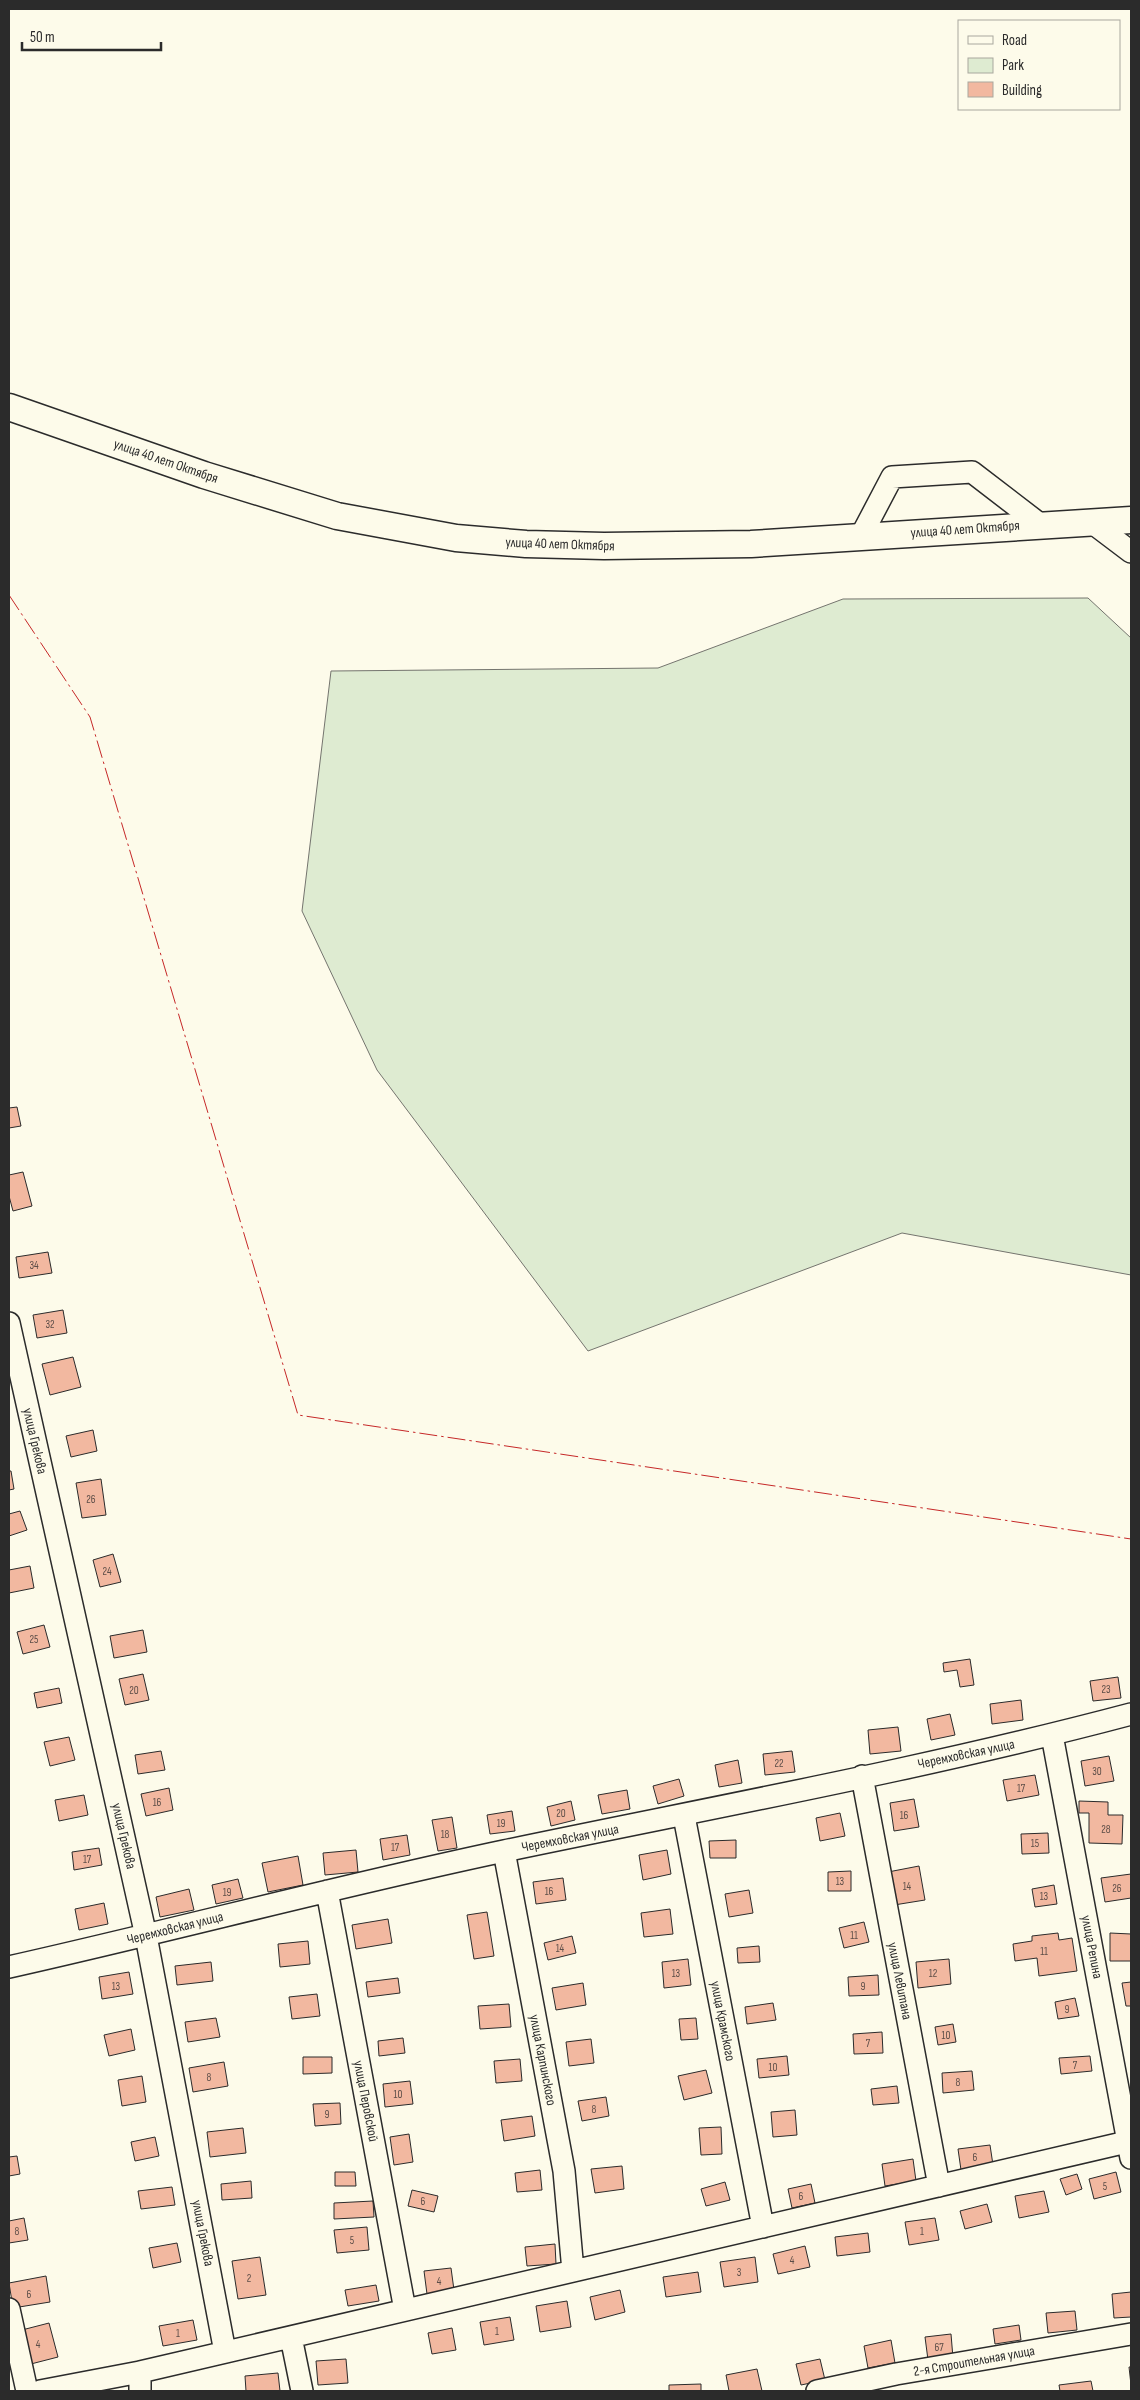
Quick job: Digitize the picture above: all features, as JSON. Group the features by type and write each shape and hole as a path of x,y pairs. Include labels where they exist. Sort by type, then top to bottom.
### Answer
{"main road":[{"name":"улица 40 лет Октября","path":"9,407 204,474 337,516 387,527 456,538 526,544 604,546 751,544 1131,520"}],"street":[{"path":"861,536 892,477 901,476 972,472 1041,525"},
{"path":"1090,522 1131,552"},
{"name":"улица Грекова","path":"9,1323 146,1936 225,2352"},
{"name":"Черемховская улица","path":"9,1967 504,1851 684,1816 1052,1735 1131,1714"},
{"name":"улица Репина","path":"1052,1735 1130,2147"},
{"name":"улица Левитана","path":"862,1776 939,2186"},
{"name":"улица Крамского","path":"684,1816 763,2227"},
{"name":"улица Карпинского","path":"504,1851 564,2171 572,2271"},
{"name":"улица Перовской","path":"327,1891 405,2310"},
{"path":"40,2391 140,2381 225,2352 939,2186 1130,2147"},
{"path":"9,2310 27,2391"},
{"name":"2-я Строительная улица","path":"817,2391 896,2374 1131,2334"},
{"path":"291,2337 302,2391"}],"green space":[{"path":"1088,598 1131,638 1131,1275 902,1233 588,1351 377,1070 302,911 331,671 658,668 843,599"}],"building":[{"path":"17,1107 21,1126 9,1128 9,1108"},
{"path":"23,1172 32,1206 13,1211 9,1196 9,1175"},
{"path":"48,1252 52,1273 19,1278 16,1257"},
{"path":"63,1310 67,1333 37,1338 33,1315"},
{"path":"73,1357 81,1387 50,1395 42,1364"},
{"path":"93,1430 97,1451 71,1457 66,1436"},
{"path":"9,1471 11,1471 14,1489 9,1490"},
{"path":"101,1479 106,1515 82,1518 76,1483"},
{"path":"20,1511 27,1530 9,1536 9,1514"},
{"path":"113,1554 121,1582 100,1587 93,1560"},
{"path":"30,1566 34,1588 9,1593 9,1570"},
{"path":"44,1625 50,1647 23,1654 17,1632"},
{"path":"143,1630 147,1652 114,1658 110,1636"},
{"path":"970,1659 974,1685 960,1687 957,1670 944,1672 943,1663"},
{"path":"143,1674 149,1700 125,1705 119,1679"},
{"path":"1118,1677 1121,1698 1093,1701 1090,1681"},
{"path":"59,1688 62,1703 37,1708 34,1693"},
{"path":"1021,1700 1023,1720 992,1724 990,1704"},
{"path":"950,1714 955,1735 931,1740 927,1719"},
{"path":"898,1727 901,1751 870,1754 868,1730"},
{"path":"69,1737 75,1760 50,1766 44,1742"},
{"path":"161,1751 165,1770 138,1774 135,1755"},
{"path":"792,1751 795,1772 765,1775 763,1754"},
{"path":"1109,1756 1114,1781 1085,1786 1081,1761"},
{"path":"738,1760 742,1783 719,1787 715,1765"},
{"path":"1035,1775 1039,1795 1007,1801 1003,1780"},
{"path":"679,1779 684,1796 658,1804 653,1786"},
{"path":"169,1788 173,1810 146,1816 141,1794"},
{"path":"627,1790 630,1809 602,1814 598,1795"},
{"path":"84,1795 88,1815 59,1821 55,1800"},
{"path":"914,1799 919,1827 894,1831 890,1803"},
{"path":"571,1801 575,1820 551,1826 547,1807"},
{"path":"1079,1801 1108,1802 1108,1815 1123,1815 1122,1844 1089,1843 1089,1813 1079,1813"},
{"path":"512,1811 515,1831 490,1834 487,1815"},
{"path":"840,1813 845,1836 820,1841 816,1818"},
{"path":"452,1817 457,1848 438,1851 432,1820"},
{"path":"1048,1833 1049,1853 1022,1854 1021,1834"},
{"path":"407,1835 410,1855 383,1860 380,1839"},
{"path":"736,1840 736,1858 710,1858 709,1841"},
{"path":"99,1848 102,1865 74,1870 72,1852"},
{"path":"356,1850 358,1872 325,1875 323,1853"},
{"path":"667,1850 671,1874 643,1880 639,1855"},
{"path":"298,1856 303,1885 268,1892 262,1863"},
{"path":"919,1866 925,1900 894,1905 888,1872"},
{"path":"851,1871 851,1891 828,1891 828,1872"},
{"path":"1131,1874 1131,1898 1105,1902 1101,1878"},
{"path":"563,1878 566,1900 536,1904 533,1882"},
{"path":"238,1879 243,1898 216,1904 212,1885"},
{"path":"1054,1885 1057,1904 1035,1907 1032,1889"},
{"path":"189,1889 194,1910 160,1917 156,1897"},
{"path":"749,1890 753,1913 729,1917 725,1894"},
{"path":"104,1903 108,1924 79,1930 75,1909"},
{"path":"670,1909 673,1934 644,1937 641,1913"},
{"path":"487,1912 494,1956 474,1959 467,1915"},
{"path":"388,1919 392,1943 356,1949 352,1925"},
{"path":"864,1922 869,1942 844,1948 839,1928"},
{"path":"1058,1933 1059,1940 1072,1938 1077,1971 1039,1976 1037,1958 1015,1961 1013,1944 1032,1941 1032,1936"},
{"path":"1110,1933 1131,1934 1131,1961 1110,1961"},
{"path":"572,1936 576,1953 548,1960 544,1943"},
{"path":"308,1941 310,1964 280,1967 278,1944"},
{"path":"759,1946 760,1962 738,1963 737,1948"},
{"path":"688,1959 691,1985 664,1988 662,1962"},
{"path":"949,1959 951,1984 918,1988 916,1962"},
{"path":"211,1962 213,1981 177,1985 175,1966"},
{"path":"129,1972 133,1994 102,1999 99,1977"},
{"path":"878,1975 879,1995 849,1996 848,1977"},
{"path":"398,1978 400,1993 368,1997 366,1982"},
{"path":"1131,1982 1131,2006 1126,2006 1122,1983"},
{"path":"583,1983 586,2005 556,2010 552,1988"},
{"path":"317,1994 320,2016 292,2019 289,1997"},
{"path":"1075,1998 1079,2016 1058,2019 1055,2002"},
{"path":"773,2003 776,2020 747,2024 745,2007"},
{"path":"509,2004 511,2027 480,2029 478,2006"},
{"path":"216,2018 220,2037 188,2042 185,2022"},
{"path":"696,2018 698,2039 681,2040 679,2019"},
{"path":"953,2024 956,2042 938,2045 935,2027"},
{"path":"131,2029 135,2050 109,2056 104,2035"},
{"path":"882,2032 883,2053 854,2054 853,2034"},
{"path":"403,2038 405,2053 379,2056 378,2041"},
{"path":"591,2039 594,2063 569,2066 566,2042"},
{"path":"787,2056 789,2075 759,2078 757,2059"},
{"path":"1090,2056 1092,2071 1061,2074 1059,2058"},
{"path":"303,2057 332,2057 332,2073 303,2074"},
{"path":"520,2059 522,2081 496,2083 494,2061"},
{"path":"224,2062 228,2086 193,2092 189,2068"},
{"path":"706,2070 712,2093 684,2100 678,2076"},
{"path":"972,2071 974,2090 943,2093 942,2073"},
{"path":"142,2076 146,2102 122,2106 118,2080"},
{"path":"410,2081 413,2104 385,2107 383,2084"},
{"path":"897,2086 899,2103 873,2105 871,2089"},
{"path":"606,2097 609,2116 582,2121 578,2101"},
{"path":"340,2103 341,2124 315,2126 313,2104"},
{"path":"795,2110 797,2135 773,2137 771,2112"},
{"path":"532,2116 535,2136 504,2141 501,2120"},
{"path":"721,2127 722,2154 701,2155 699,2128"},
{"path":"243,2128 246,2153 210,2157 207,2132"},
{"path":"409,2134 413,2162 394,2165 390,2137"},
{"path":"155,2137 159,2156 135,2161 131,2142"},
{"path":"990,2145 993,2165 961,2170 958,2149"},
{"path":"17,2156 20,2174 9,2176 9,2157"},
{"path":"913,2159 916,2181 885,2186 882,2164"},
{"path":"622,2166 624,2189 595,2193 591,2169"},
{"path":"540,2170 542,2190 517,2192 515,2173"},
{"path":"335,2172 355,2172 356,2186 335,2186"},
{"path":"1116,2172 1121,2192 1094,2199 1089,2179"},
{"path":"1077,2174 1082,2189 1066,2195 1060,2179"},
{"path":"251,2181 252,2198 222,2200 221,2184"},
{"path":"725,2182 730,2200 706,2206 701,2189"},
{"path":"811,2184 815,2203 792,2208 788,2189"},
{"path":"172,2187 175,2205 141,2209 138,2191"},
{"path":"412,2190 438,2196 434,2212 408,2206"},
{"path":"1044,2191 1049,2212 1019,2218 1015,2196"},
{"path":"373,2201 374,2217 334,2219 334,2203"},
{"path":"987,2204 992,2222 965,2229 960,2211"},
{"path":"24,2218 28,2240 9,2243 9,2221"},
{"path":"935,2218 939,2240 909,2245 905,2222"},
{"path":"367,2227 369,2250 337,2253 334,2230"},
{"path":"868,2233 870,2252 837,2256 835,2237"},
{"path":"177,2243 181,2262 153,2268 149,2248"},
{"path":"555,2244 556,2264 527,2266 525,2247"},
{"path":"805,2246 810,2267 778,2274 773,2254"},
{"path":"260,2257 266,2295 238,2299 232,2261"},
{"path":"755,2257 758,2282 724,2287 720,2262"},
{"path":"451,2268 454,2290 427,2294 424,2271"},
{"path":"698,2272 701,2292 666,2297 663,2277"},
{"path":"46,2276 50,2302 13,2308 9,2283"},
{"path":"376,2285 379,2301 348,2306 345,2290"},
{"path":"620,2290 625,2312 595,2320 590,2297"},
{"path":"1131,2292 1131,2317 1114,2318 1112,2294"},
{"path":"567,2301 571,2327 540,2332 536,2306"},
{"path":"1075,2311 1077,2330 1048,2333 1046,2313"},
{"path":"510,2317 514,2340 484,2345 480,2322"},
{"path":"193,2320 197,2340 163,2346 159,2326"},
{"path":"49,2323 58,2357 27,2365 18,2331"},
{"path":"1019,2325 1021,2340 995,2344 993,2329"},
{"path":"452,2328 456,2350 432,2354 428,2333"},
{"path":"951,2334 953,2358 928,2360 925,2337"},
{"path":"891,2340 895,2363 868,2368 864,2346"},
{"path":"346,2359 348,2383 318,2385 316,2361"},
{"path":"820,2359 825,2380 801,2385 796,2364"},
{"path":"1129,2367 1131,2367 1131,2385"},
{"path":"757,2369 762,2391 729,2391 726,2375"},
{"path":"278,2373 280,2391 246,2391 245,2376"},
{"path":"1091,2381 1093,2391 1060,2391 1059,2385"},
{"path":"701,2384 701,2391 669,2391 669,2385"}],"power":[{"path":"9,595 90,717 298,1415 1131,1539"}]}
